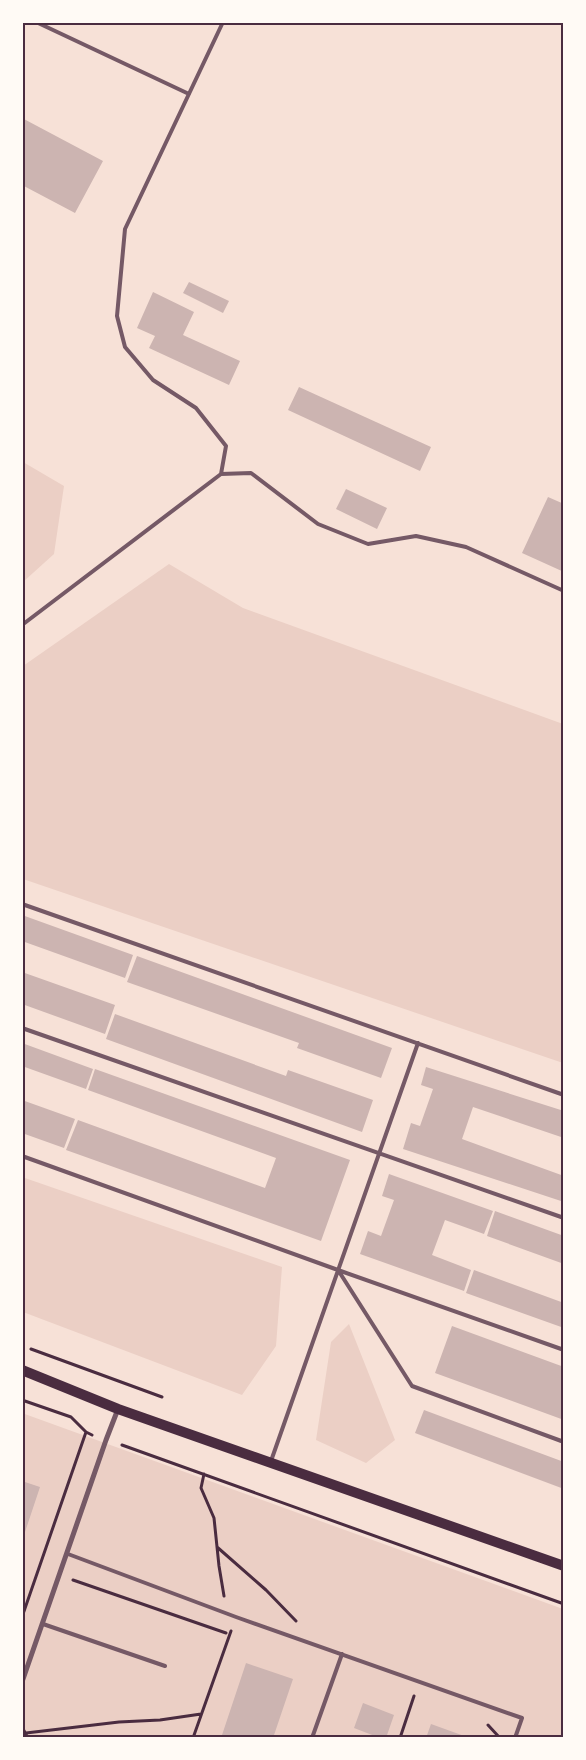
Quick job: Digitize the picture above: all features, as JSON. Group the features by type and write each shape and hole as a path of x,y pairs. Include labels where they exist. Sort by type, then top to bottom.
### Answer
{"main road":[{"path":"22,1370 118,1409 564,1566"}],"street":[{"path":"22,1682 118,1409"}],"lane":[{"path":"36,22 189,94"},
{"path":"221,474 226,446 196,408 153,380 125,347 117,316 125,229 223,22"},
{"path":"22,625 221,474 251,473 318,524 368,544 416,536 466,547 564,591"},
{"path":"22,904 564,1095"},
{"path":"22,1028 564,1218"},
{"path":"271,1463 418,1043"},
{"path":"22,1156 564,1350"},
{"path":"338,1270 412,1386 564,1442"},
{"path":"68,1554 236,1617 522,1718 515,1738"},
{"path":"43,1624 166,1666"},
{"path":"312,1738 342,1654"}],"path":[{"path":"31,1349 162,1397"},
{"path":"22,1400 71,1417 86,1432 106,1440 564,1604"},
{"path":"22,1617 86,1432"},
{"path":"204,1474 201,1488 214,1518 228,1614"},
{"path":"217,1546 294,1618 307,1641"},
{"path":"193,1738 236,1617"},
{"path":"400,1738 418,1682"},
{"path":"26,1733 119,1722 160,1720 201,1714"},
{"path":"22,1727 28,1738"}],"shaded area":[{"path":"23,462 64,486 54,554 23,582"},
{"path":"169,564 243,608 563,724 563,1063 23,879 23,666"},
{"path":"22,1177 282,1267 276,1346 242,1395 23,1312"},
{"path":"349,1324 395,1440 366,1463 316,1440 331,1342"},
{"path":"22,1413 563,1609 563,1737 23,1737"}],"building":[{"path":"22,118 103,161 75,213 22,185"},
{"path":"189,282 229,301 223,313 183,293"},
{"path":"153,292 194,312 183,335 240,361 229,385 149,348 155,336 137,328"},
{"path":"299,387 431,447 420,471 288,410"},
{"path":"346,489 387,508 377,529 336,509"},
{"path":"548,497 564,504 564,572 522,553"},
{"path":"22,915 133,955 125,978 22,941"},
{"path":"137,956 392,1048 381,1078 297,1048 299,1043 127,982"},
{"path":"22,972 115,1005 105,1034 22,1004"},
{"path":"115,1014 286,1076 288,1070 373,1100 362,1132 106,1039"},
{"path":"22,1043 93,1069 86,1089 22,1066"},
{"path":"426,1067 564,1111 564,1138 473,1107 462,1139 564,1176 564,1202 403,1149 411,1123 420,1126 433,1089 421,1085"},
{"path":"95,1069 350,1160 321,1241 66,1150 78,1120 265,1188 276,1158 88,1090"},
{"path":"22,1100 75,1119 64,1148 22,1133"},
{"path":"389,1174 493,1211 484,1234 445,1220 432,1255 471,1270 464,1291 360,1254 368,1231 381,1236 394,1200 382,1196"},
{"path":"495,1211 564,1236 564,1264 487,1236"},
{"path":"474,1270 564,1303 564,1328 466,1293"},
{"path":"452,1326 564,1367 564,1420 435,1373"},
{"path":"424,1410 564,1462 564,1489 415,1433"},
{"path":"22,1481 40,1487 23,1538 22,1538"},
{"path":"246,1663 293,1679 273,1738 221,1738"},
{"path":"363,1703 394,1715 386,1738 380,1738 354,1728"},
{"path":"431,1724 467,1737 467,1738 426,1738"}]}
